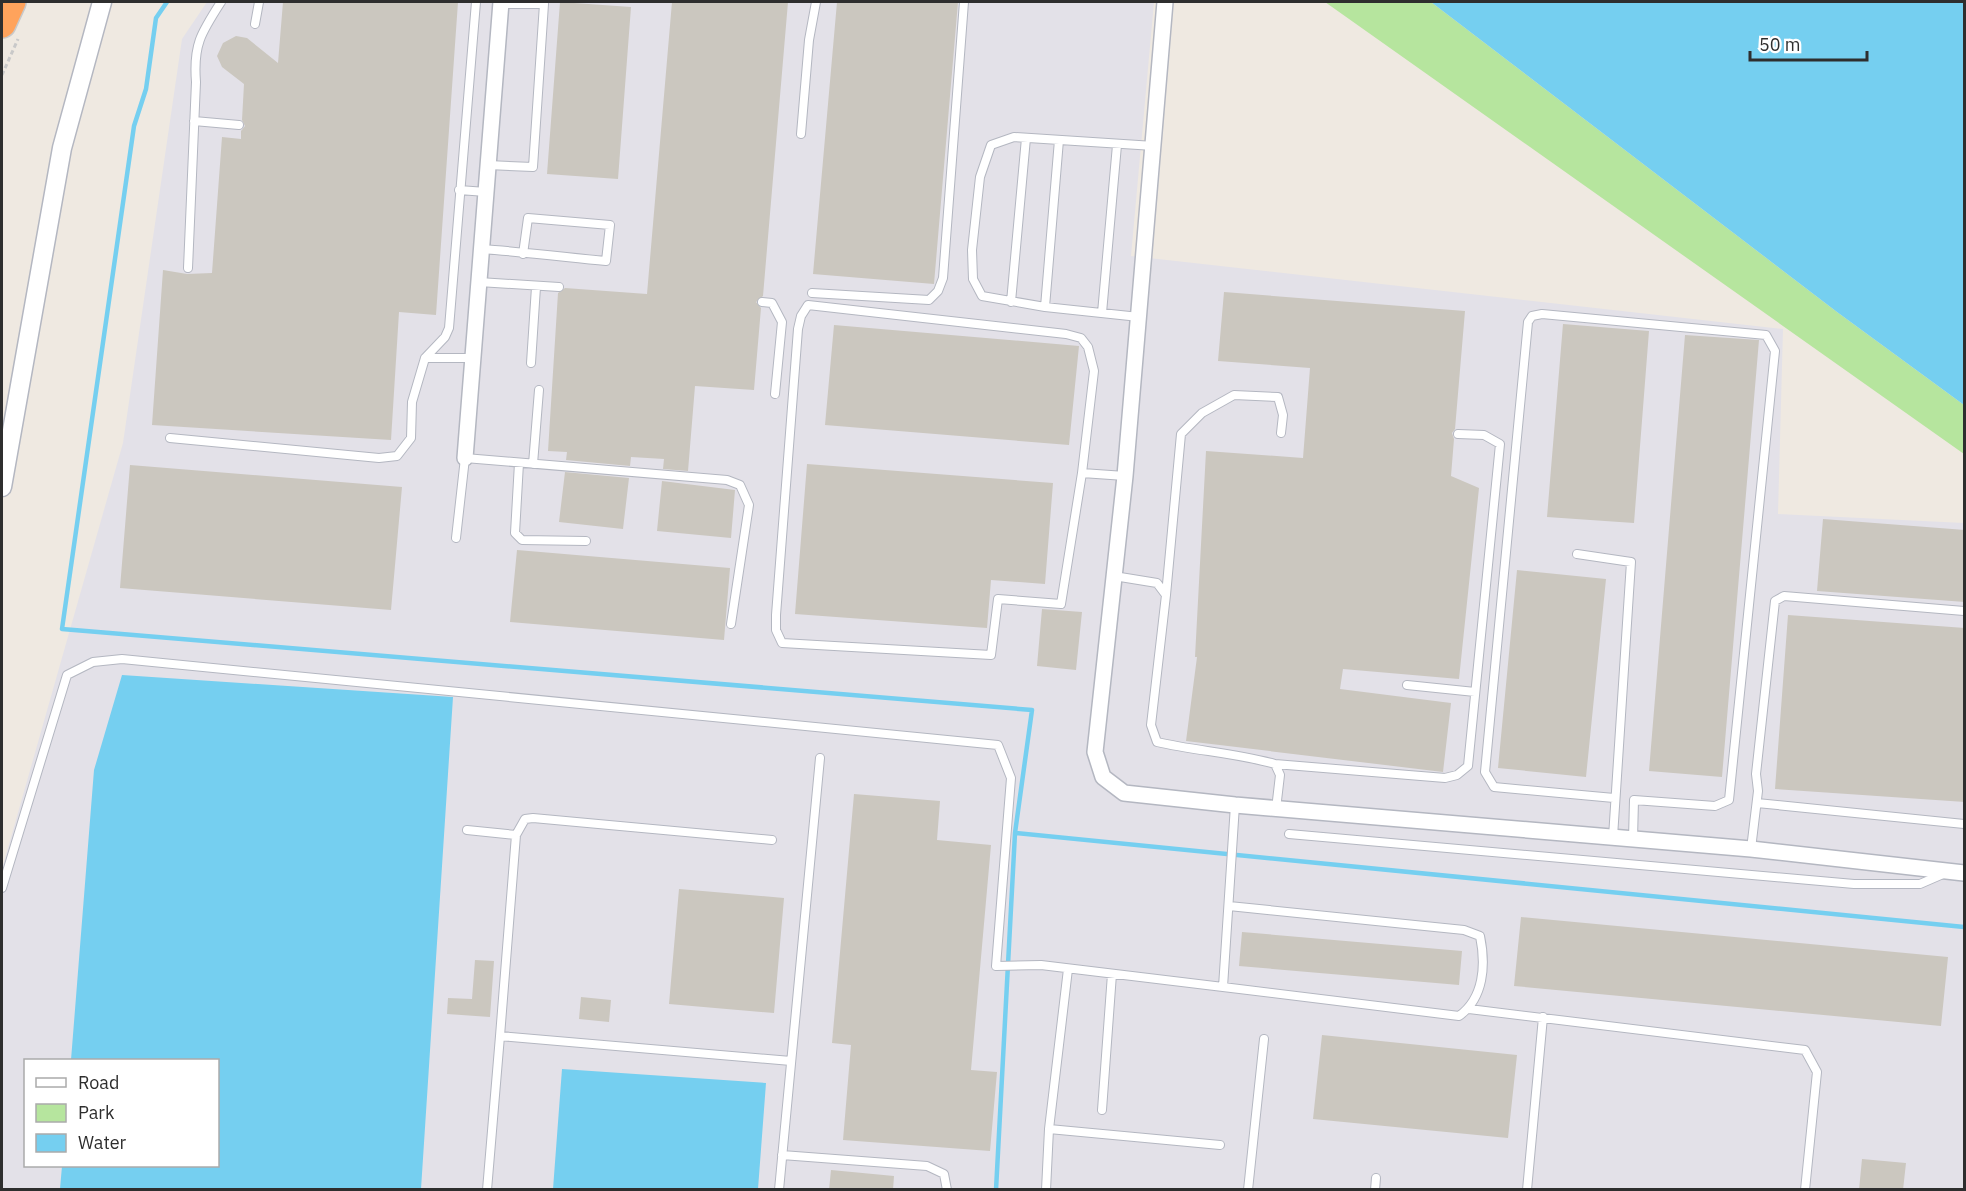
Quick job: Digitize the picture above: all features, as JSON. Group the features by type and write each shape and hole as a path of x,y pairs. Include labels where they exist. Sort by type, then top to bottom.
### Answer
{"highway":[{"path":"2,24 12,2"}],"street":[{"path":"2,487 62,148 102,2"},
{"path":"1165,2 1125,476 1095,752 1103,777 1124,793 1276,809 1751,849 1957,872"},
{"path":"465,458 501,3"}],"lane":[{"path":"188,268 194,58 202,31 221,2"},
{"path":"255,24 259,2"},
{"path":"170,438 379,458 397,456 411,438 412,402 425,358 445,337 449,328 476,2"},
{"path":"801,134 809,40 816,2"},
{"path":"812,293 928,300 938,291 943,278 964,2"},
{"path":"488,165 533,167 544,4 501,3"},
{"path":"194,121 239,125"},
{"path":"1139,316 1045,307 982,296 973,279 972,250 980,177 991,145 1014,137 1154,146"},
{"path":"1011,302 1026,138"},
{"path":"1045,307 1059,140"},
{"path":"1102,313 1117,145"},
{"path":"459,190 486,192"},
{"path":"482,249 523,254 606,261 610,225 528,218 523,254"},
{"path":"479,282 559,287"},
{"path":"531,363 536,287"},
{"path":"762,302 772,303 782,322 775,394"},
{"path":"808,306 1081,338 1088,347 1094,371 1082,473 1061,604 998,599 991,655 782,643 777,630 776,615 798,329 801,316 808,306"},
{"path":"1614,798 1494,787 1485,772 1528,322 1532,316 1542,314 1766,335 1775,351 1729,800 1715,806 1634,800 1633,839"},
{"path":"425,358 473,358"},
{"path":"533,464 539,390"},
{"path":"1281,432 1282,414 1278,397 1234,395 1202,413 1180,434 1166,595 1151,725 1157,742 1194,751 1256,758 1275,764 1445,778 1457,775 1468,766 1500,444 1484,435 1458,434"},
{"path":"456,538 465,458 727,480 740,484 749,505 731,624"},
{"path":"519,463 514,533 522,540 586,541"},
{"path":"1082,473 1125,476"},
{"path":"1577,554 1631,562 1612,837"},
{"path":"1114,576 1157,583 1166,595"},
{"path":"1751,849 1756,803 1756,774 1775,601 1784,596 1965,611"},
{"path":"2,888 67,675 93,662 122,659 998,745 1011,778 996,966 1041,965 1459,1016 1469,1009 1479,996 1483,950 1480,936 1464,930 1229,906"},
{"path":"1407,685 1475,692"},
{"path":"779,1190 820,758"},
{"path":"1275,764 1280,775 1276,809"},
{"path":"1756,803 1965,824"},
{"path":"1223,987 1235,805"},
{"path":"487,1190 516,835 525,819 772,840"},
{"path":"467,830 516,835"},
{"path":"1289,834 1854,884 1920,884 1957,872"},
{"path":"1046,1190 1049,1129 1068,969"},
{"path":"1102,1110 1112,974"},
{"path":"1469,1009 1805,1050 1817,1072 1805,1190"},
{"path":"1527,1190 1543,1017"},
{"path":"500,1036 791,1062"},
{"path":"1248,1190 1264,1039"},
{"path":"1049,1129 1220,1145"},
{"path":"782,1155 927,1166 944,1174 947,1190"},
{"path":"1375,1190 1376,1178"}],"path":[{"path":"2,75 5,67"}],"shaded area":[{"path":"207,2 1154,2 1131,256 1783,329 1778,514 1964,523 1964,1189 2,1190 2,869 123,443 182,39"}],"green space":[{"path":"1325,2 1431,2 1837,312 1964,405 1964,454"}],"water":[{"path":"1431,2 1964,2 1964,405 1837,312"},
{"path":"122,675 453,697 421,1189 60,1189 62,1167 219,1167 219,1059 71,1059 94,770"},
{"path":"562,1069 766,1083 758,1189 553,1189"}],"building":[{"path":"283,2 458,2 436,315 399,312 391,440 152,425 163,270 187,274 212,273 222,137 241,139 241,131 245,126 242,120 244,84 222,67 217,56 223,43 236,36 247,38 278,63"},
{"path":"560,2 631,7 618,179 547,174"},
{"path":"672,2 788,2 763,296 756,302 761,308 754,390 695,386 688,471 663,469 664,459 631,457 630,466 566,460 567,452 548,451 558,293 565,288 647,294"},
{"path":"837,2 958,2 934,284 813,274"},
{"path":"1224,292 1465,311 1455,429 1452,433 1454,439 1451,476 1479,488 1459,679 1343,669 1340,689 1451,703 1443,772 1186,741 1197,657 1195,657 1206,451 1303,458 1310,368 1218,361"},
{"path":"1563,324 1649,331 1634,523 1547,517"},
{"path":"834,325 1079,346 1069,445 825,425"},
{"path":"1685,335 1759,340 1722,777 1649,771"},
{"path":"807,464 1053,483 1045,584 991,580 987,628 795,614"},
{"path":"130,465 402,487 391,610 120,588"},
{"path":"565,472 629,478 623,529 559,522"},
{"path":"662,481 735,490 731,538 657,531"},
{"path":"1823,519 1965,530 1965,602 1817,591"},
{"path":"517,550 730,568 724,640 510,622"},
{"path":"1517,570 1606,579 1586,777 1498,768"},
{"path":"1042,609 1082,612 1076,670 1037,666"},
{"path":"1788,615 1965,628 1965,802 1775,789"},
{"path":"854,794 940,801 937,840 991,845 971,1070 997,1072 990,1151 843,1140 851,1045 832,1043"},
{"path":"679,889 784,898 774,1013 669,1004"},
{"path":"1521,917 1948,957 1941,1026 1514,986"},
{"path":"1242,932 1462,951 1459,985 1239,966"},
{"path":"475,960 494,961 490,1017 447,1014 448,998 472,999"},
{"path":"581,997 611,1000 609,1022 579,1019"},
{"path":"1322,1035 1517,1055 1508,1138 1313,1119"},
{"path":"1862,1159 1906,1163 1903,1190 1859,1190"},
{"path":"831,1170 894,1176 893,1190 829,1190"}],"waterway":[{"path":"167,2 156,18 146,89 134,126 62,629 1032,710 1015,833 1964,927"},
{"path":"996,1190 1015,833"}]}
